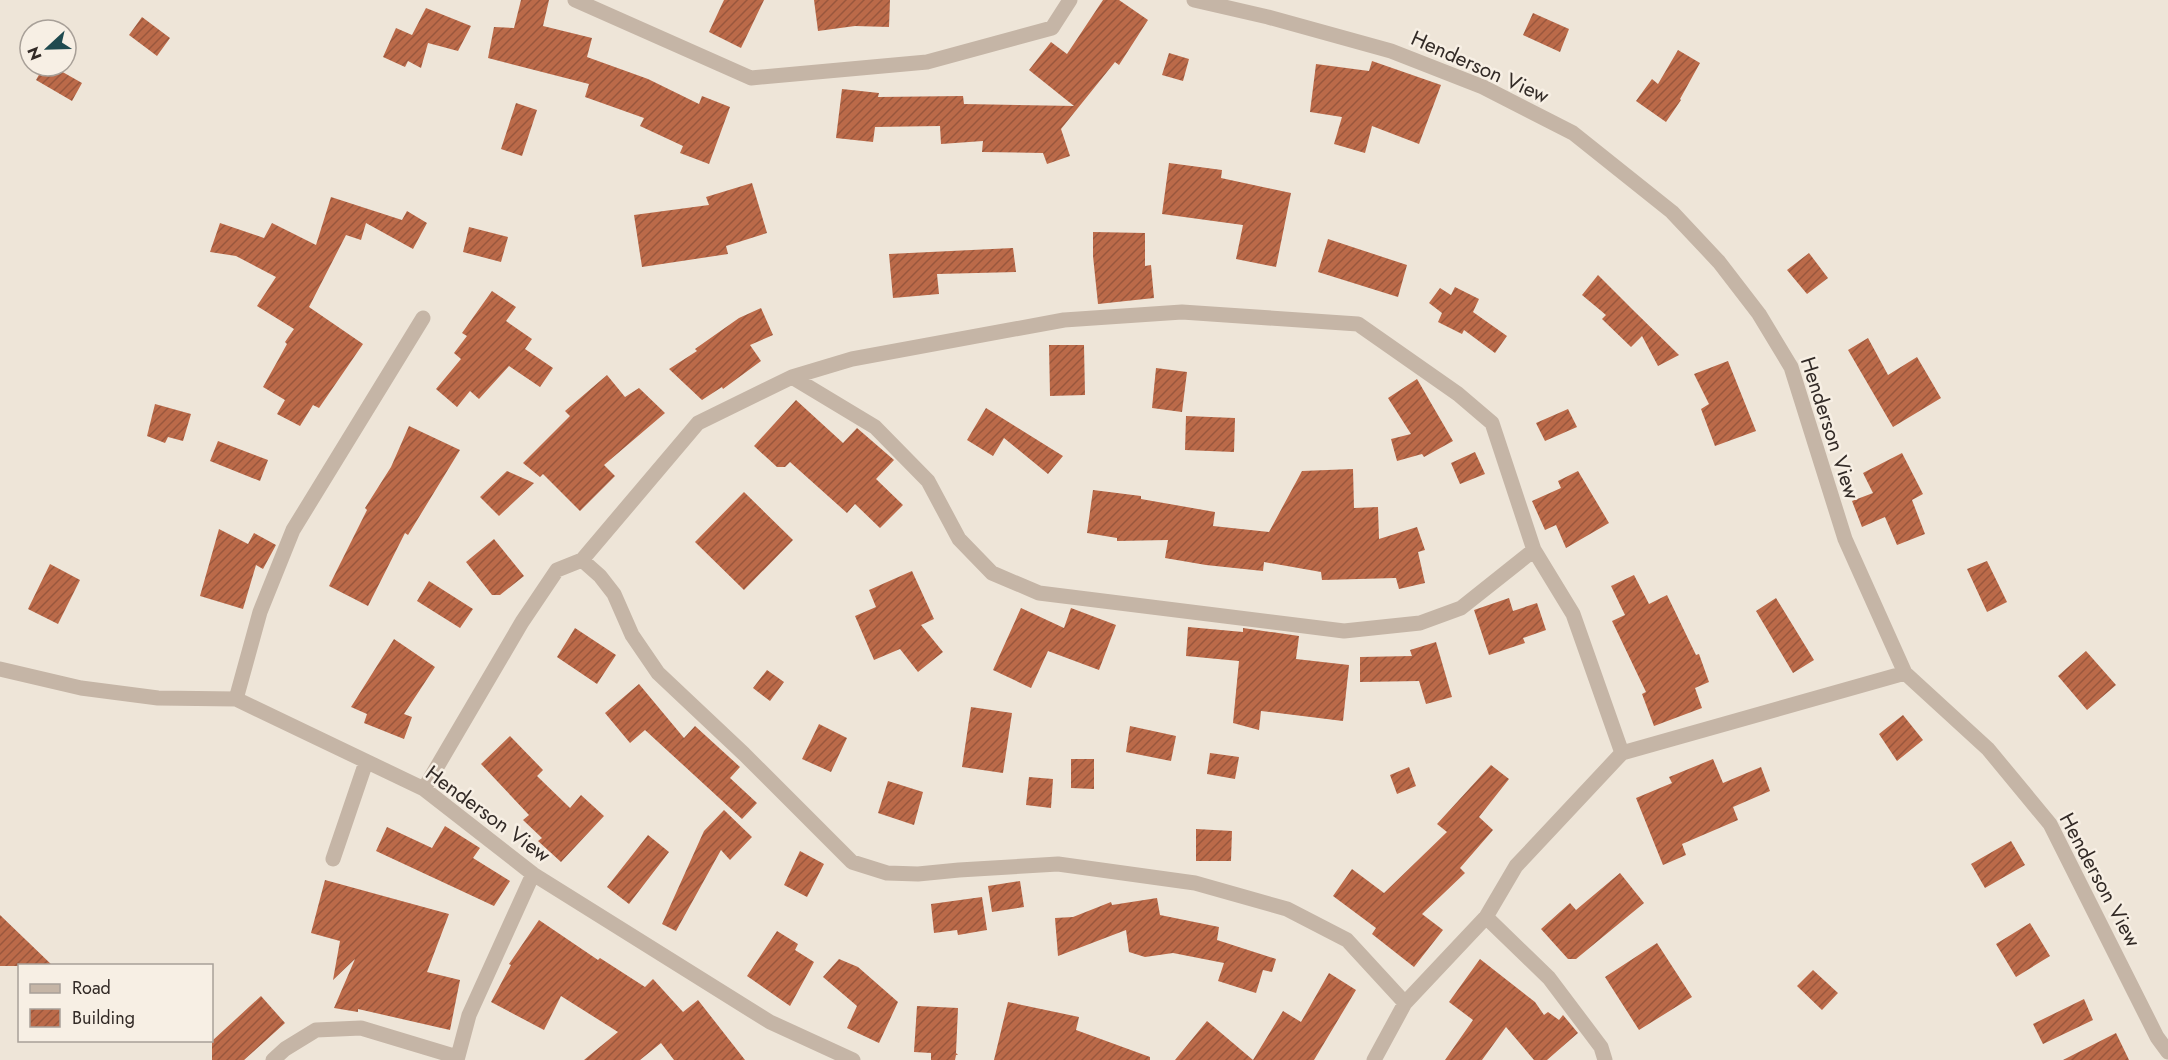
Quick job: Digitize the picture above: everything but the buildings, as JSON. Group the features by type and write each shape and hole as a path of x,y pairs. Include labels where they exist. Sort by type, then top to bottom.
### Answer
{"street":[{"path":"575,0 752,78 927,62 1052,28 1070,0"},
{"name":"Henderson View","path":"1194,0 1268,17 1390,51 1483,87 1573,133 1672,212 1719,262 1759,314 1791,367 1845,539 1905,673 1988,749 2050,824 2157,1037 2168,1052"},
{"path":"424,789 522,622 557,570 582,560 698,423 792,377 852,358 1064,320 1182,312 1358,324 1458,394 1492,423 1534,550 1573,614 1622,753"},
{"path":"236,699 260,612 293,530 423,318"},
{"path":"792,377 875,427 928,481 959,539 992,573 1039,593 1344,631 1420,623 1461,608 1534,550"},
{"path":"582,560 600,576 614,594 632,634 658,673 744,754 852,862 887,873 918,874 1058,864 1195,883 1287,909 1347,940 1406,1003"},
{"name":"Henderson View","path":"0,669 81,688 158,698 236,699 424,789 533,874 770,1022 853,1060"},
{"path":"1374,1060 1406,1003 1486,917 1516,866 1622,753 1905,673"},
{"path":"333,859 366,762"},
{"path":"273,1060 285,1049 316,1030 361,1028 457,1058 469,1014 533,874"},
{"path":"1486,917 1549,978 1601,1047 1605,1060"}]}
